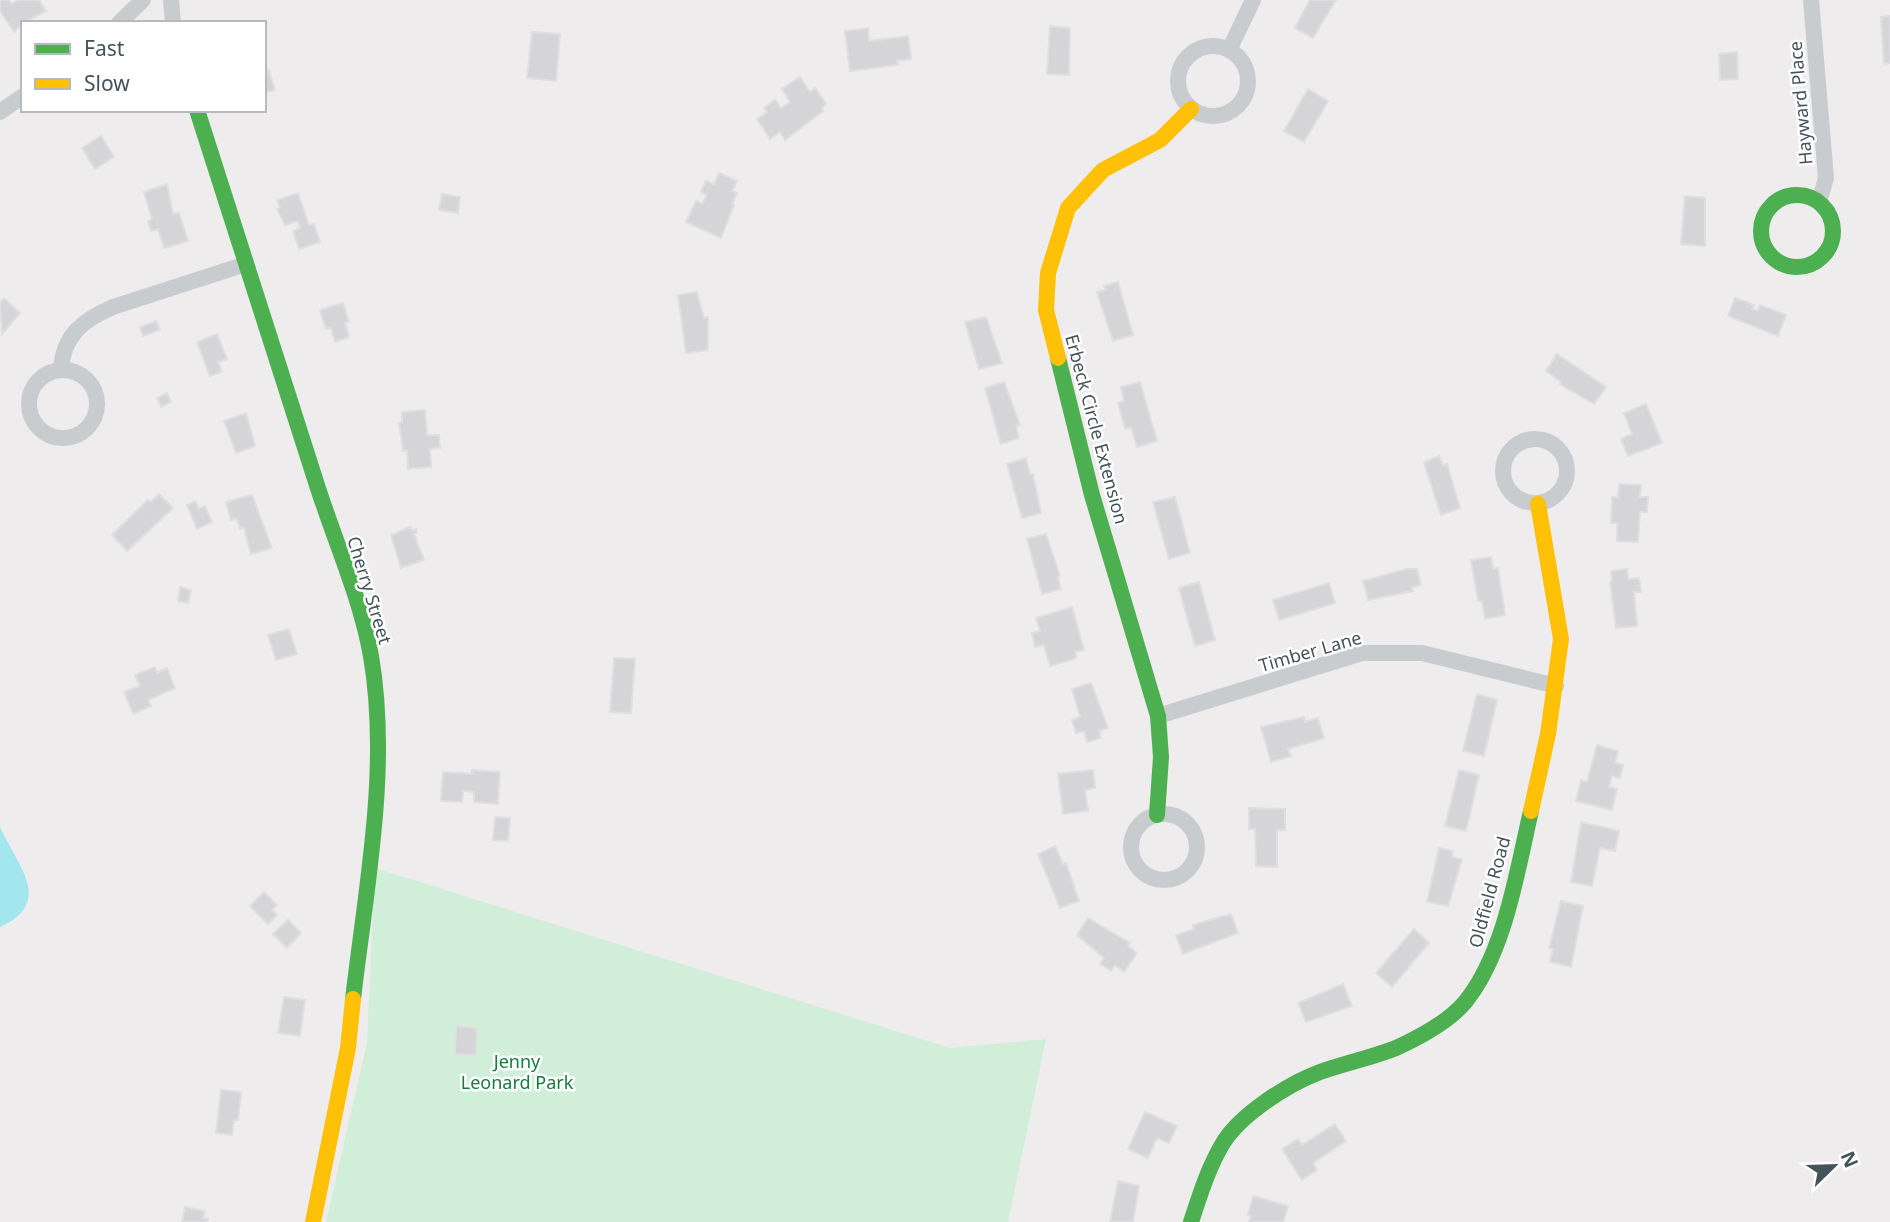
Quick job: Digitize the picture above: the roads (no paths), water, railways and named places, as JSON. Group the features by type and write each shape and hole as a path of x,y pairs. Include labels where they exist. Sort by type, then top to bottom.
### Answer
{"street":[{"path":"121,21 143,0"},
{"path":"171,0 173,21"},
{"path":"1229,50 1253,0"},
{"name":"Hayward Place","path":"1811,0 1826,178 1819,202"},
{"path":"1205,47 1229,50 1242,62 1247,73 1247,88 1240,103 1224,115 1212,117 1191,109 1180,94 1178,85 1183,63 1194,52 1205,47"},
{"path":"0,112 21,97"},
{"name":"Erbeck Circle Extension","path":"1157,815 1161,757 1158,716 1092,495 1046,310 1048,273 1068,208 1103,170 1160,139 1191,109"},
{"name":"Cherry Street","path":"198,112 334,539 360,610 376,702 374,812 348,1048 313,1222"},
{"path":"1791,195 1810,197 1819,202 1831,218 1833,238 1830,247 1824,256 1808,266 1788,267 1780,263 1772,257 1762,240 1763,220 1767,211 1773,204 1791,195"},
{"path":"61,370 68,338 92,317 113,307 246,264"},
{"path":"61,370 73,372 88,381 97,402 96,414 87,430 65,439 43,432 32,418 29,406 33,389 40,379 61,370"},
{"path":"1537,439 1557,447 1567,465 1567,476 1558,495 1538,503 1518,498 1510,491 1503,472 1510,452 1527,440 1537,439"},
{"name":"Oldfield Road","path":"1191,1222 1206,1176 1224,1141 1275,1093 1320,1072 1379,1055 1422,1036 1465,1002 1490,962 1516,877 1556,686 1561,639 1538,503"},
{"name":"Timber Lane","path":"1158,716 1362,653 1422,653 1556,686"},
{"path":"1157,815 1178,817 1187,823 1197,843 1193,864 1177,878 1166,881 1145,875 1137,867 1131,846 1138,826 1157,815"}],"water":[{"path":"0,827 22,868 29,894 26,906 17,917 0,927"}],"park label":[{"name":"Jenny Leonard Park","path":"517,1071"}]}
